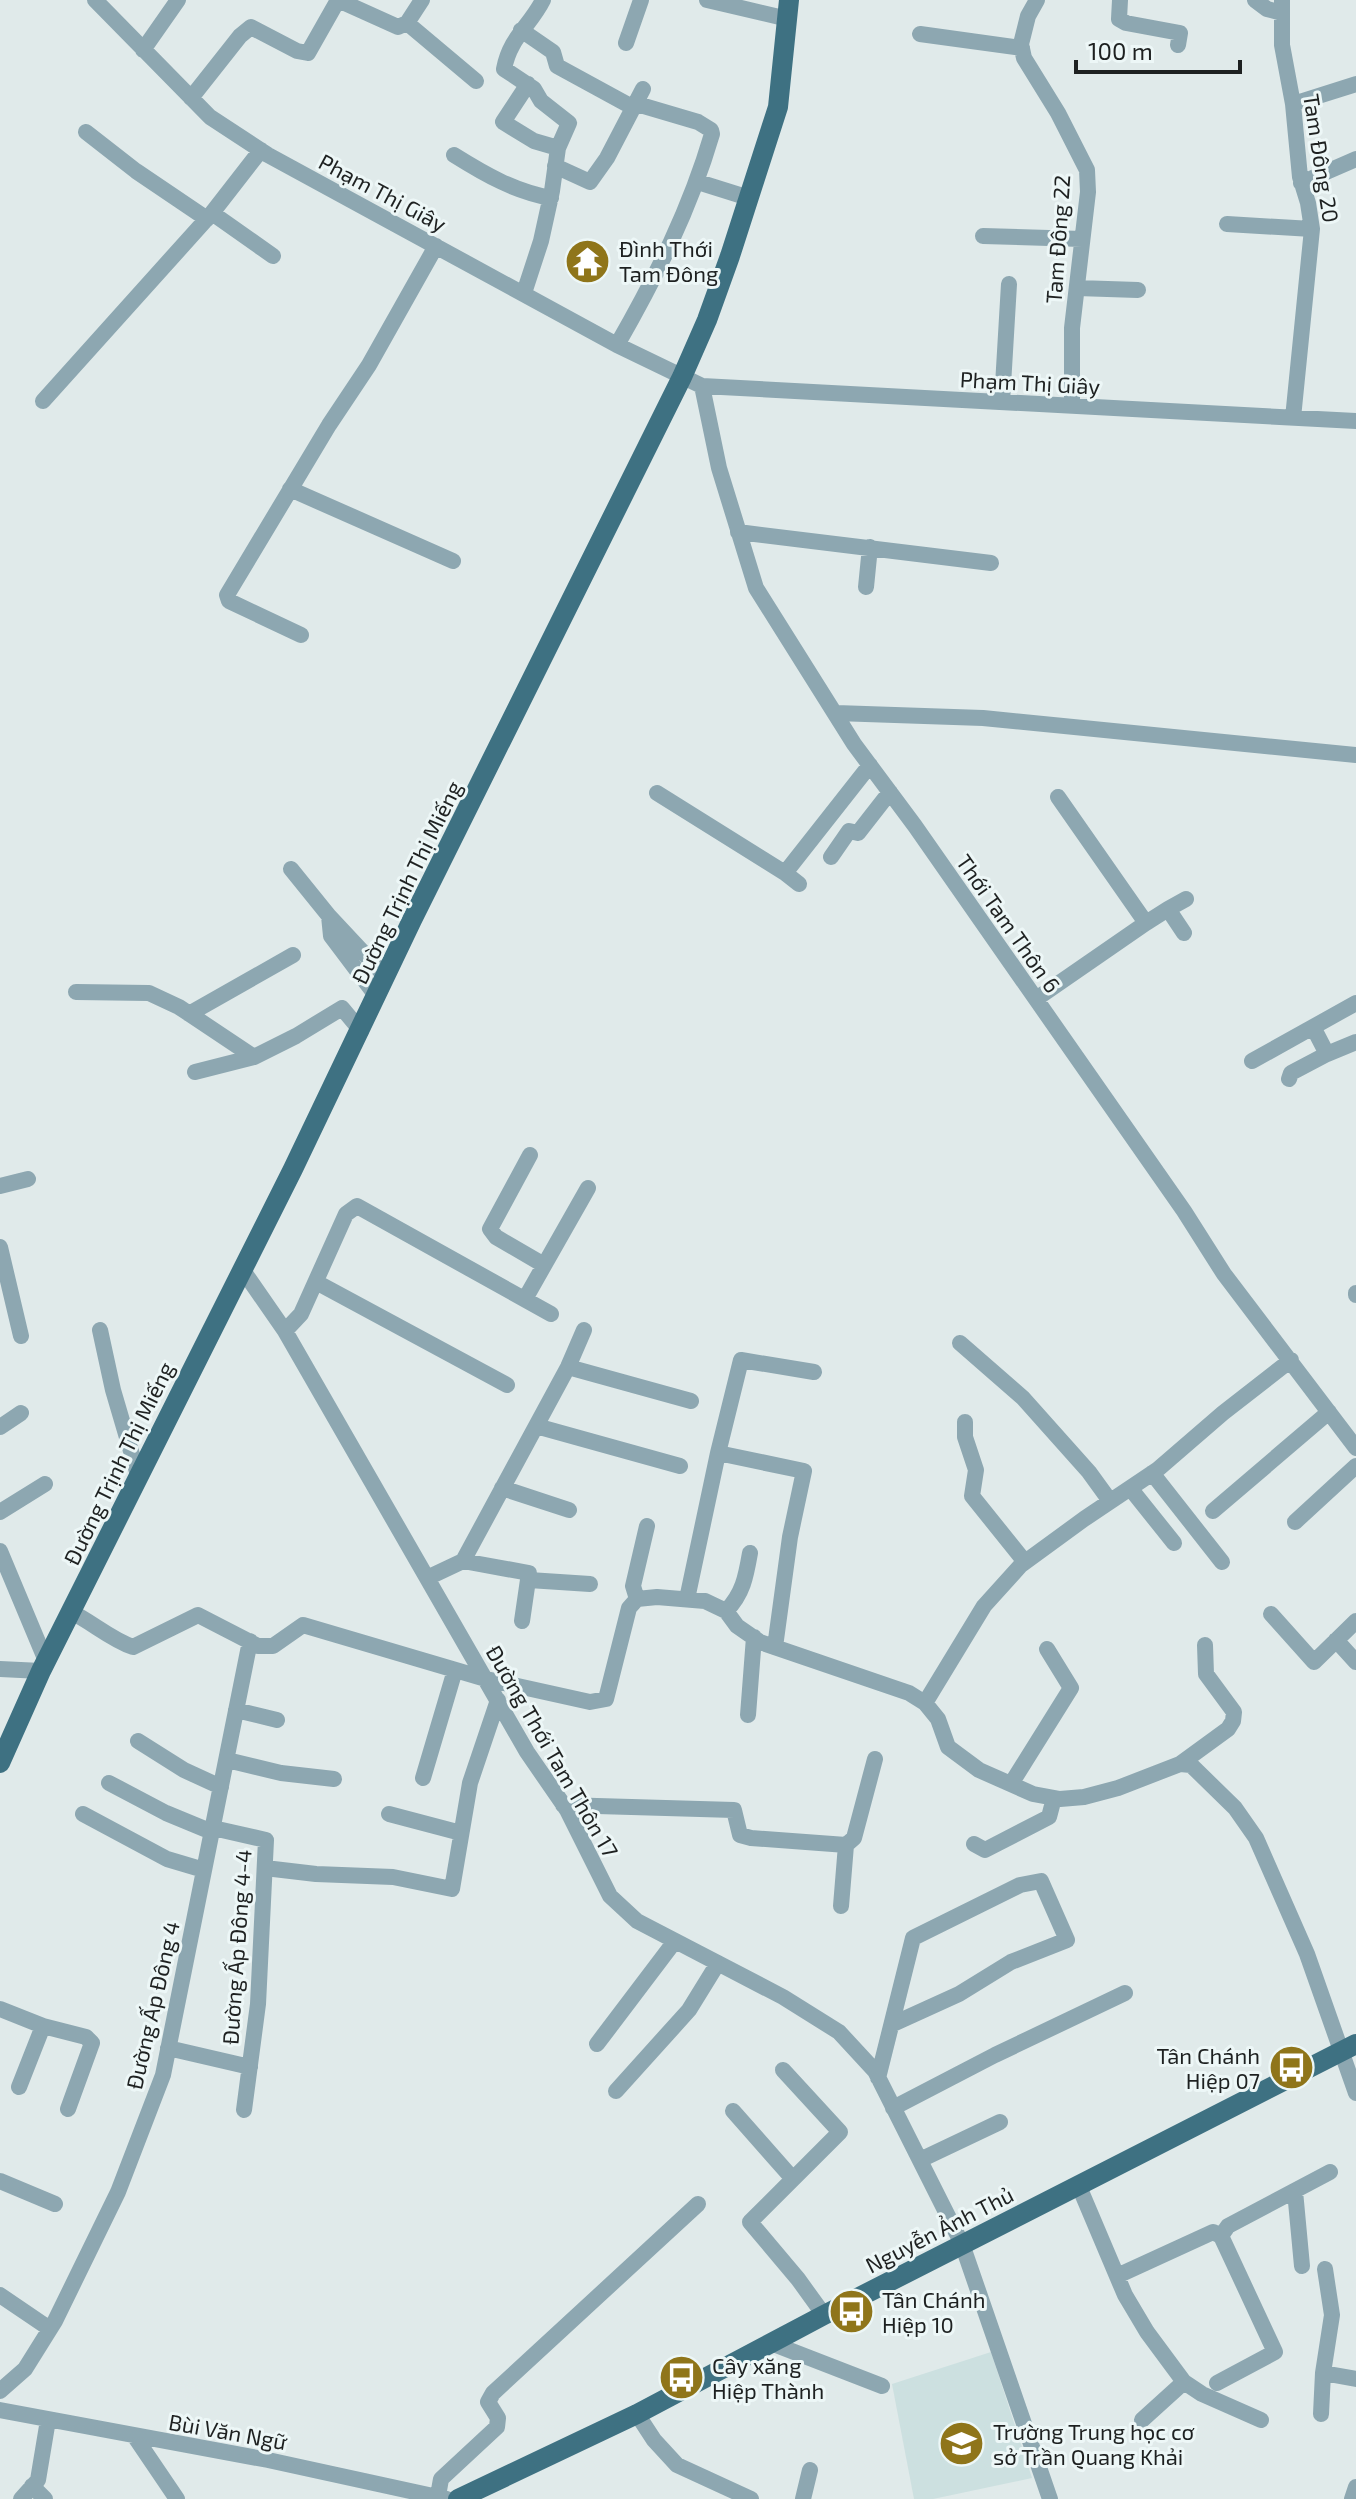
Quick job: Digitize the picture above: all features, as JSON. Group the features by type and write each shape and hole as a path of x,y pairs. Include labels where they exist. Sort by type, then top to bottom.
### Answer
{"main road":[{"name":"Đường Trịnh Thị Miếng","path":"0,1763 43,1666 361,1031 682,377 711,308 778,107 789,9"},
{"name":"Nguyễn Ảnh Thủ","path":"448,2498 637,2414 1078,2184 1349,2048"}],"street":[{"name":"Phạm Thị Giây","path":"95,0 210,117 261,150 617,345 702,386 1356,421"},
{"path":"143,50 178,0"},
{"path":"191,98 240,36 251,27 281,44 308,53 338,0 398,27 407,23 422,0"},
{"path":"524,293 541,241 558,148 569,123 541,101 528,84 504,69 507,54 543,0"},
{"path":"626,43 641,0"},
{"path":"707,0 789,9"},
{"path":"920,34 1022,48 1028,16 1037,0"},
{"path":"1120,0 1119,19 1180,33 1178,45"},
{"path":"1255,0 1267,9 1282,7"},
{"name":"Tam Đông 20","path":"1282,7 1282,45 1293,104 1301,183 1312,229 1293,418"},
{"path":"407,23 476,81"},
{"path":"521,30 553,52 557,66 711,130 698,182 650,288 617,345"},
{"name":"Tam Đông 22","path":"1022,48 1024,58 1058,113 1087,170 1088,192 1072,328 1072,405"},
{"path":"528,84 503,122 534,141 558,148"},
{"path":"1293,104 1356,84"},
{"path":"555,166 590,182 638,100"},
{"path":"86,132 136,171 273,256"},
{"path":"43,401 210,216 261,150"},
{"path":"454,155 498,182 551,198"},
{"path":"1301,183 1356,159"},
{"path":"698,182 749,198"},
{"path":"1227,224 1312,229"},
{"path":"983,236 1082,239"},
{"path":"301,635 227,598 293,484 369,365 436,246"},
{"path":"1002,402 1009,284"},
{"path":"1077,288 1138,290"},
{"name":"Thới Tam Thôn 6","path":"702,386 719,468 756,588 870,765 1184,1211 1224,1274 1356,1448"},
{"path":"293,484 453,561"},
{"path":"738,532 991,563"},
{"path":"866,587 870,547"},
{"path":"836,713 983,718 1356,755"},
{"path":"785,873 870,765"},
{"path":"831,857 849,831 858,833 890,792"},
{"path":"657,793 799,884"},
{"path":"1058,797 1146,923"},
{"path":"291,869 329,916 386,977"},
{"path":"1036,999 1186,899"},
{"path":"1168,909 1184,933"},
{"path":"329,916 331,936 377,997"},
{"path":"189,1014 293,955"},
{"path":"76,992 149,993 189,1014 254,1057"},
{"path":"1252,1061 1356,1003"},
{"path":"195,1072 254,1057 342,1008 361,1031"},
{"path":"1313,1027 1327,1054"},
{"path":"1289,1079 1291,1073 1356,1042"},
{"path":"530,1155 490,1229 496,1237 544,1265"},
{"path":"0,1186 28,1179"},
{"path":"525,1299 588,1188"},
{"path":"285,1331 301,1314 346,1214 357,1206 551,1314"},
{"path":"0,1247 21,1336"},
{"name":"Đường Thới Tam Thôn 17","path":"242,1269 285,1331 527,1752 563,1805 610,1896 637,1921 783,1997 839,2032 878,2078 962,2244 1050,2499"},
{"path":"316,1282 507,1385"},
{"path":"100,1330 113,1390 138,1475"},
{"path":"463,1561 568,1367 584,1330"},
{"path":"960,1343 1023,1398 1089,1472 1110,1501"},
{"path":"687,1599 741,1360 814,1372"},
{"path":"925,1703 984,1606 1025,1562 1152,1473 1291,1360"},
{"path":"568,1367 691,1401"},
{"path":"1213,1511 1329,1412"},
{"path":"0,1427 21,1413"},
{"path":"965,1422 968,1450 976,1470 972,1496 1025,1562"},
{"path":"536,1426 680,1466"},
{"path":"718,1453 804,1471 790,1537 775,1647"},
{"path":"1295,1522 1356,1466"},
{"path":"1152,1473 1222,1562"},
{"path":"0,1512 45,1484"},
{"path":"502,1488 569,1510"},
{"path":"1130,1488 1174,1543"},
{"path":"637,1599 633,1586 647,1526"},
{"path":"0,1551 43,1666 0,1669"},
{"path":"726,1611 737,1600 744,1584 750,1553"},
{"path":"427,1578 463,1561 529,1573 522,1621"},
{"path":"529,1580 590,1584"},
{"path":"71,1612 133,1647 198,1615 258,1646 273,1646 303,1625 486,1679 590,1702 606,1699 629,1608 637,1599 705,1601 726,1611 737,1626 775,1647 909,1693 925,1703 938,1719 948,1747 979,1770 1033,1794 1054,1798 1084,1797 1118,1788 1180,1764 1228,1729 1234,1712 1206,1674 1205,1645"},
{"path":"1271,1614 1314,1662 1356,1621"},
{"path":"748,1715 754,1637"},
{"path":"1336,1640 1356,1662"},
{"name":"Đường Ấp Đông 4","path":"0,2391 25,2369 50,2329 118,2192 163,2075 250,1641"},
{"path":"1011,1784 1071,1688 1047,1649"},
{"path":"423,1778 455,1670"},
{"path":"265,1868 316,1874 393,1877 452,1889 470,1783 498,1700"},
{"path":"236,1710 277,1720"},
{"path":"138,1741 184,1770 221,1787"},
{"path":"841,1906 846,1845 854,1838 875,1759"},
{"path":"227,1760 281,1773 334,1779"},
{"path":"1180,1764 1191,1765 1221,1794 1256,1838 1349,2048 1356,2093"},
{"path":"109,1783 166,1813 212,1830"},
{"path":"974,1844 985,1850 1027,1831 1049,1817 1054,1798"},
{"path":"563,1805 734,1810 740,1835 846,1845"},
{"path":"83,1814 167,1859 204,1870"},
{"path":"389,1814 461,1833"},
{"name":"Đường Ấp Đông 4-4","path":"212,1830 266,1840 258,2004 244,2110"},
{"path":"878,2078 913,1938 1020,1885 1041,1881 1067,1940 1011,1962 959,1994 893,2024"},
{"path":"597,2044 675,1941"},
{"path":"616,2091 689,2010 718,1963"},
{"path":"893,2108 1125,1993"},
{"path":"0,2009 43,2026 86,2037 92,2043 68,2109"},
{"path":"19,2087 43,2026"},
{"path":"168,2048 250,2067"},
{"path":"783,2070 840,2132 750,2222 824,2315"},
{"path":"733,2111 793,2179"},
{"path":"920,2160 1000,2122"},
{"path":"1221,2236 1228,2226 1330,2172"},
{"path":"0,2181 55,2204"},
{"path":"1078,2184 1117,2276 1147,2332 1184,2382 1202,2394 1261,2420"},
{"path":"1295,2191 1302,2266"},
{"path":"448,2498 441,2479 497,2427 498,2418 488,2402 493,2393 698,2204"},
{"path":"1117,2276 1213,2232 1221,2236 1275,2352 1217,2383"},
{"path":"1321,2414 1323,2373 1332,2315 1325,2269"},
{"path":"0,2295 50,2329"},
{"path":"771,2343 882,2386"},
{"path":"1323,2373 1356,2379"},
{"path":"1142,2420 1184,2382"},
{"name":"Bùi Văn Ngữ","path":"0,2410 268,2460 448,2498"},
{"path":"637,2414 654,2440 677,2465 751,2499"},
{"path":"45,2499 27,2493 38,2480 48,2420"},
{"path":"135,2437 177,2499"},
{"path":"803,2499 810,2470"},
{"path":"1352,2499 1356,2487"}],"shaded area":[{"name":"Trường Trung học cơ sở Trần Quang Khải","path":"991,2352 1032,2478 933,2499 914,2499 892,2384"}],"place":[{"name":"Đình Thới Tam Đông","path":"588,261"},
{"name":"Tân Chánh Hiệp 07","path":"1291,2068"},
{"name":"Tân Chánh Hiệp 10","path":"851,2312"},
{"name":"Cây xăng Hiệp Thành","path":"681,2378"},
{"name":"Trường Trung học cơ sở Trần Quang Khải","path":"962,2444"}]}
